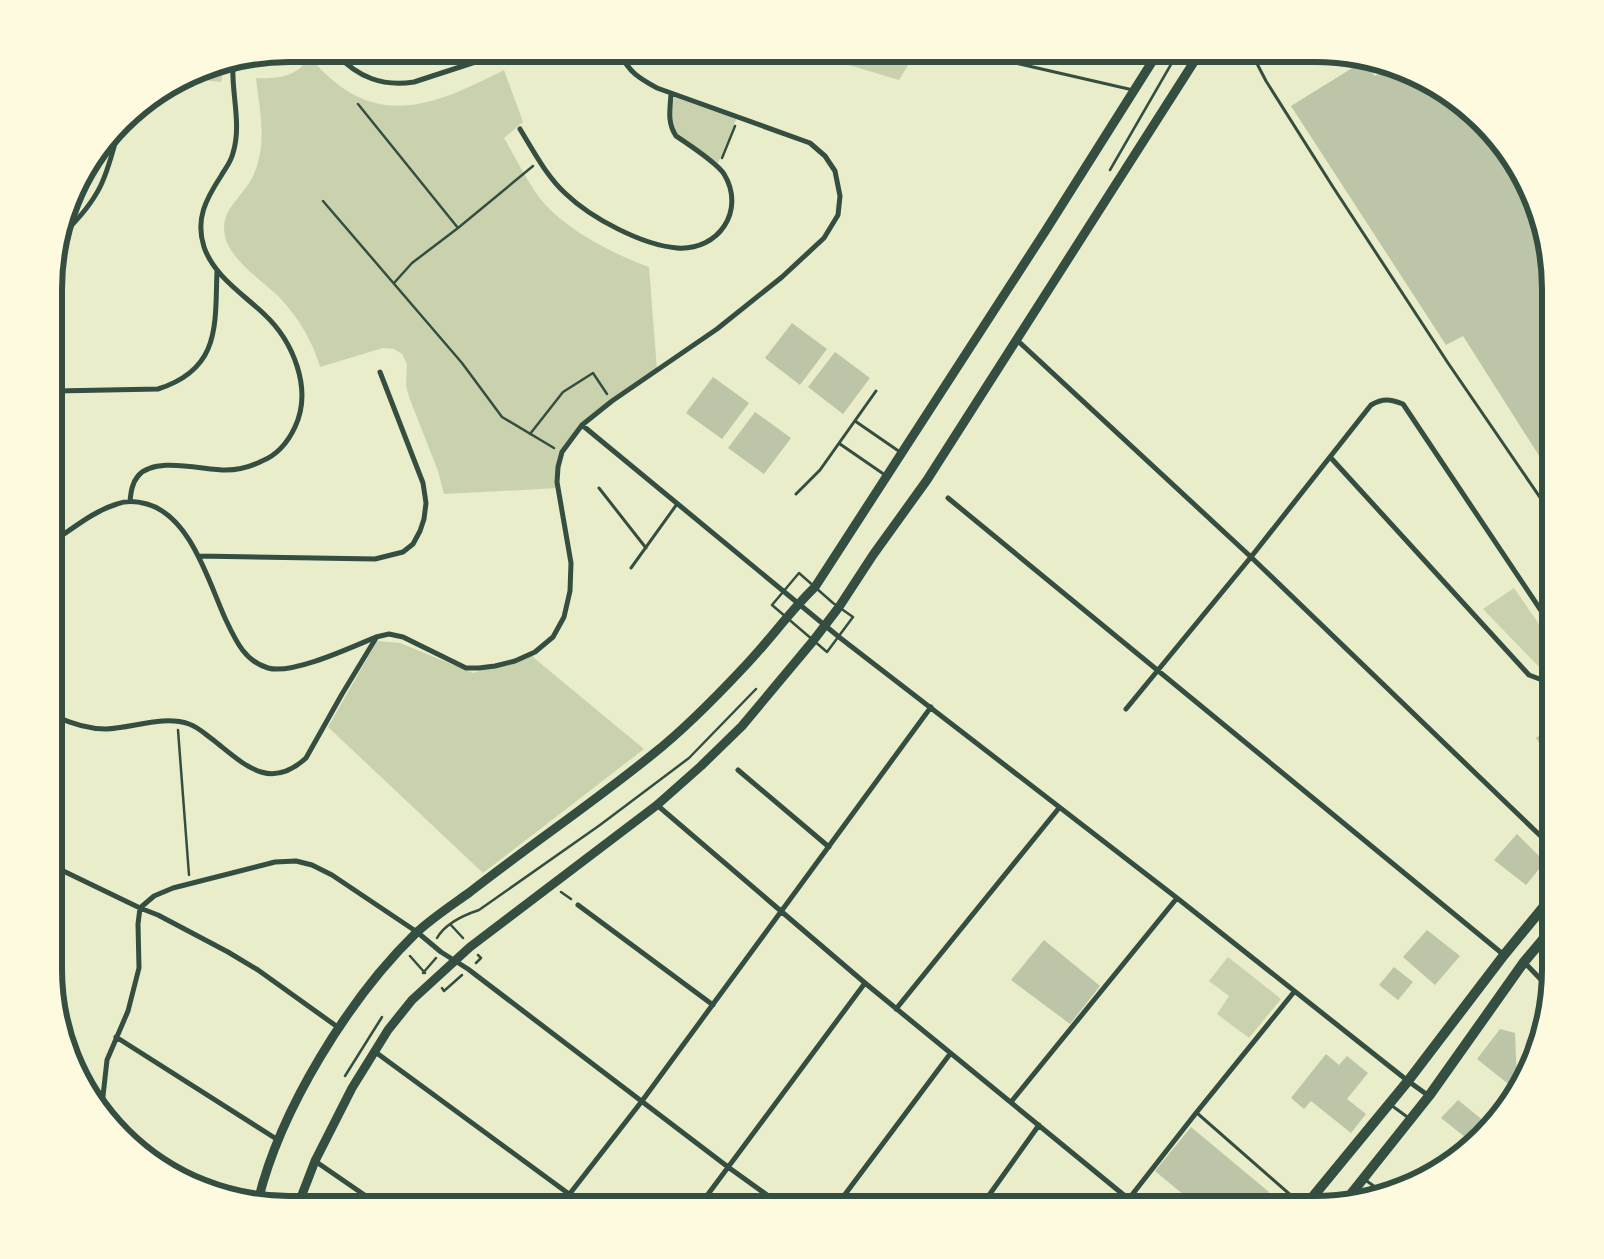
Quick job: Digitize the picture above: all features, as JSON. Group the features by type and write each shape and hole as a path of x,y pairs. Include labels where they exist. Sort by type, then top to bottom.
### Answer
{"highway":[{"path":"1313,1196 1408,1081 1504,955 1542,909"},
{"path":"1361,1187 1429,1096 1524,962 1542,941"}],"main road":[{"path":"260,1195 278,1140 307,1082 339,1028 372,983 417,932 506,863 652,755 681,730 745,666 798,603 815,587 1052,222 1152,62"},
{"path":"301,1196 315,1161 352,1088 373,1051 412,1000 470,947 657,805 701,766 742,726 839,608 873,555 927,480 1195,62"}],"street":[{"path":"346,62 362,75 389,84 424,80 477,62"},
{"path":"62,536 118,503 130,501 154,506 168,514 188,536 236,642 251,660 268,668 283,669 297,666 389,634 403,637 466,668 479,668 515,661 535,652 553,637 564,617 570,591 571,563 557,480 562,452 582,424 717,329 782,277 824,238 838,215 840,196 835,171 825,156 810,144 671,94 640,79 629,70 625,62"},
{"path":"130,501 132,485 138,476 154,466 164,465 224,470 250,467 278,453 295,428 301,411 301,380 284,338 266,315 217,270 204,247 201,219 204,205 228,166 236,142 237,125 233,69"},
{"path":"520,129 551,178 587,212 648,243 678,248 696,246 711,241 721,232 727,222 732,204 730,189 724,173 718,166 676,136 672,130 669,117 671,94"},
{"path":"72,225 85,212 98,192 108,170 115,145"},
{"path":"62,391 158,389 172,385 184,378 197,367 206,355 211,342 215,325 217,270"},
{"path":"1017,340 1251,557 1542,837"},
{"path":"198,556 376,559 403,552 413,544 424,519 426,503 423,483 380,372"},
{"path":"1126,710 1372,405 1381,399 1392,399 1403,404 1542,612"},
{"path":"582,424 825,625 1429,1096"},
{"path":"1331,458 1529,675 1542,680"},
{"path":"948,498 1504,955"},
{"path":"62,720 71,724 107,729 161,722 177,722 190,725 202,731 234,756 263,774 273,775 286,772 306,758 376,637"},
{"path":"373,1051 569,1194 642,1102 931,707"},
{"path":"738,770 829,847"},
{"path":"657,805 864,983 1125,1196"},
{"path":"896,1009 1059,808"},
{"path":"103,1099 107,1060 128,1010 138,968 140,908 154,896 173,888 275,862 296,861 312,865 332,875 417,932 441,952 468,969 768,1196"},
{"path":"62,871 158,915 228,952 258,970 339,1028"},
{"path":"1011,1102 1177,898"},
{"path":"578,905 713,1005"},
{"path":"1524,962 1541,979"},
{"path":"707,1196 864,983"},
{"path":"1131,1196 1294,992"},
{"path":"116,1038 278,1140"},
{"path":"844,1196 950,1054"},
{"path":"988,1196 1039,1125"},
{"path":"315,1161 366,1196"}],"lane":[{"path":"1014,62 1134,91"},
{"path":"1256,62 1266,81 1448,363 1542,500"},
{"path":"796,494 820,470 876,392"},
{"path":"855,421 901,453"},
{"path":"840,444 886,476"},
{"path":"599,488 646,548"},
{"path":"631,568 678,503"},
{"path":"1389,1104 1411,1119"},
{"path":"1196,1113 1290,1196"}],"path":[{"path":"358,104 458,228"},
{"path":"718,166 739,118"},
{"path":"394,284 412,263 458,228 540,160"},
{"path":"323,201 462,363 502,417 562,452"},
{"path":"530,434 562,392 593,373 612,402"},
{"path":"177,722 190,884"},
{"path":"552,885 578,905"}],"green space":[{"path":"315,62 332,80 355,95 378,104 401,106 450,95 504,70 523,122 504,138 539,197 561,219 589,239 649,267 657,370 588,420 562,452 558,488 444,494 438,471 409,397 406,385 407,364 402,354 394,349 383,348 320,367 309,339 293,313 280,298 240,262 228,245 224,228 227,215 253,176 261,148 261,118 256,78 272,78 287,75 305,63"},
{"path":"839,62 910,62 899,80"},
{"path":"223,73 221,82 203,80"},
{"path":"675,95 737,117 718,163 678,135 673,126 672,116"},
{"path":"1514,588 1542,628 1542,669 1539,667 1483,609"},
{"path":"377,641 400,643 473,673 532,655 644,749 483,873 328,727"},
{"path":"1228,957 1281,999 1249,1038 1217,1014 1229,996 1209,981"}],"building":[{"path":"1355,66 1369,69 1375,76 1380,72 1388,75 1415,86 1441,101 1475,129 1495,151 1511,176 1524,203 1534,231 1540,260 1542,289 1542,460 1463,336 1446,345 1291,106"},
{"path":"792,323 827,349 800,385 765,358"},
{"path":"835,352 870,378 843,414 808,387"},
{"path":"713,377 749,403 722,439 686,413"},
{"path":"755,412 791,438 764,474 728,448"},
{"path":"1542,729 1542,747 1536,738 1540,735 1539,731"},
{"path":"1517,834 1542,859 1542,866 1526,885 1494,860"},
{"path":"1427,930 1460,956 1435,985 1403,957"},
{"path":"1044,940 1100,986 1070,1024 1011,980"},
{"path":"1394,967 1413,982 1398,1000 1379,985"},
{"path":"1500,1029 1515,1033 1517,1073 1511,1083 1507,1083 1477,1059"},
{"path":"1326,1054 1339,1065 1347,1056 1368,1073 1347,1099 1366,1114 1351,1133 1311,1101 1304,1109 1291,1098"},
{"path":"1458,1100 1483,1121 1466,1138 1441,1118"},
{"path":"1191,1127 1269,1192 1266,1196 1185,1196 1155,1171"}]}
